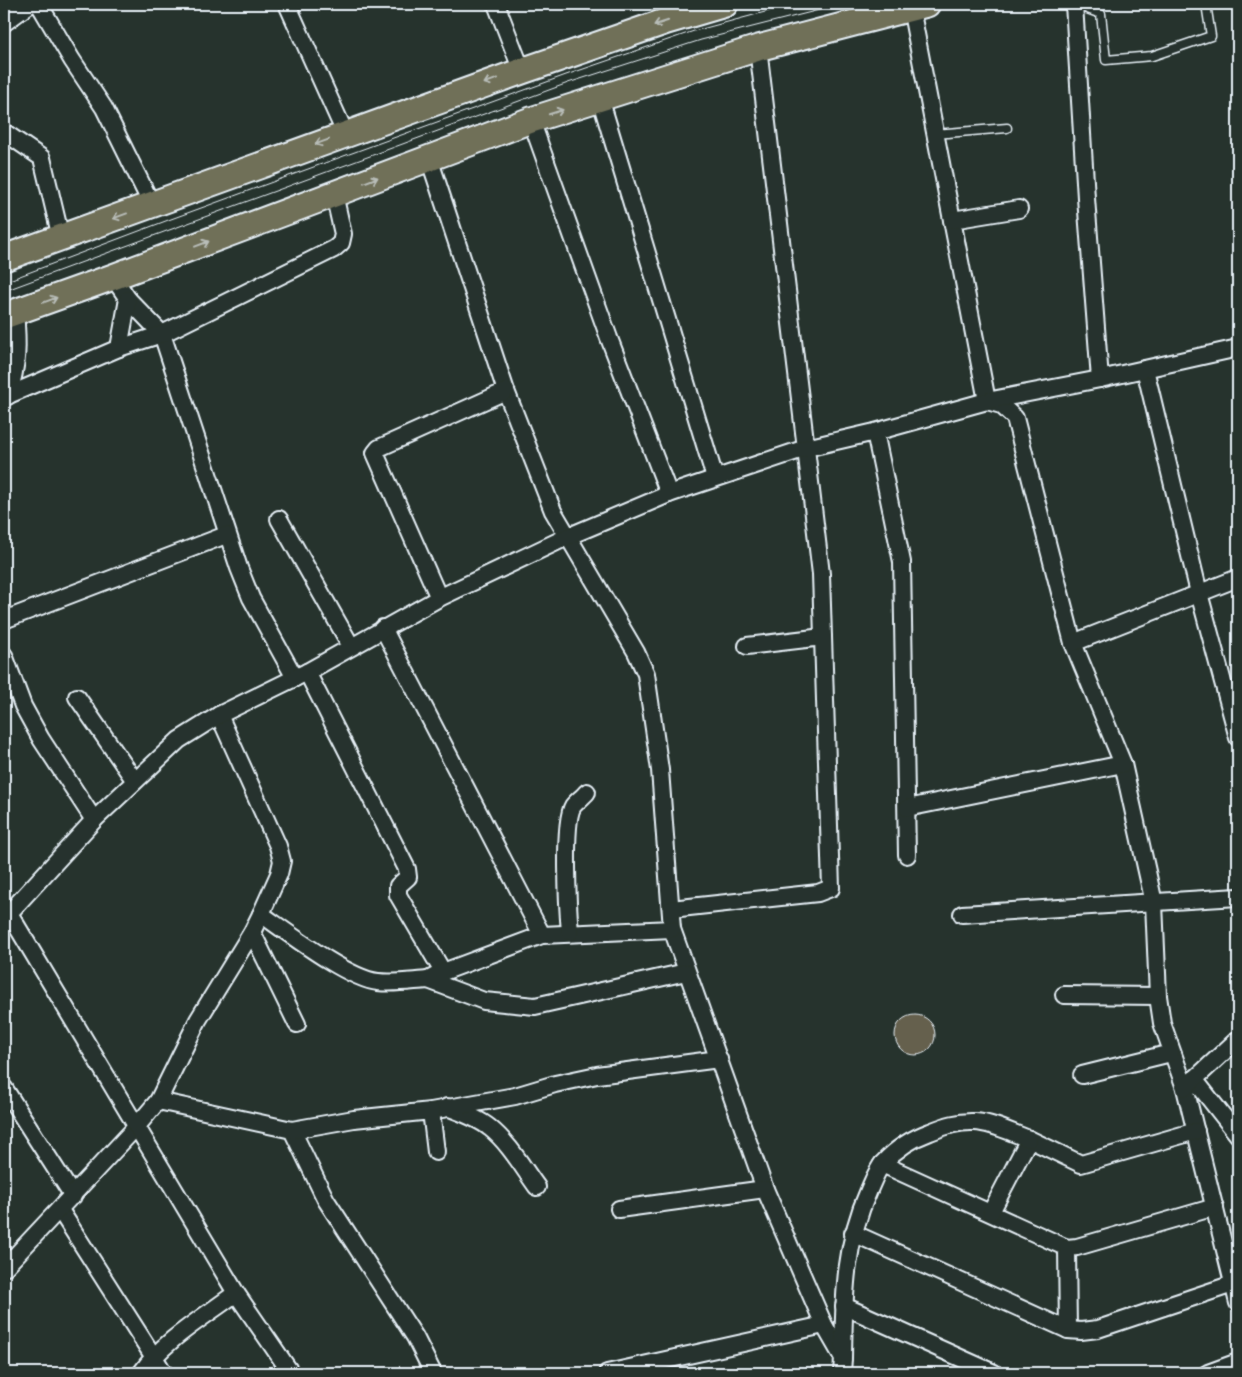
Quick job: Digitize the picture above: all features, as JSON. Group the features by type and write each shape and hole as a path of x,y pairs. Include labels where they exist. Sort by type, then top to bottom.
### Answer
{"main road":[{"path":"4,258 522,70 721,4"},
{"path":"9,314 113,277 531,120 758,48 919,6"}],"street":[{"path":"4,23 30,4"},
{"path":"39,4 72,60 104,108 152,205"},
{"path":"287,4 345,133"},
{"path":"496,4 522,70"},
{"path":"1074,4 1100,379"},
{"path":"919,6 935,134 987,400"},
{"path":"671,909 818,893 831,888 821,574 758,48"},
{"path":"600,98 715,478"},
{"path":"531,120 668,494"},
{"path":"4,132 42,158 61,238"},
{"path":"429,158 506,391 553,511 566,537 636,652 646,674 660,770 672,929 765,1188 843,1365"},
{"path":"6,396 119,348 162,334 334,249 341,243 343,234 334,194"},
{"path":"952,220 1020,209"},
{"path":"113,277 128,299 162,334 226,535 251,598 301,675 407,869 408,877 398,886 398,895 443,972"},
{"path":"119,348 128,299"},
{"path":"6,396 15,372 18,347 9,314"},
{"path":"291,1373 236,1293 138,1126 6,915 94,820 179,740 219,715 301,675 439,598 566,537 668,494 806,448 876,432 987,400 1100,379 1238,348"},
{"path":"1145,368 1199,593 1238,738"},
{"path":"439,598 376,453 379,448 506,391"},
{"path":"987,400 1001,405 1015,418 1073,643 1124,764 1154,903 1158,996 1162,1023 1171,1053 1189,1084 1238,1135"},
{"path":"876,432 902,562 908,855"},
{"path":"279,519 351,646"},
{"path":"4,620 226,535"},
{"path":"1073,643 1238,578"},
{"path":"383,628 542,935"},
{"path":"747,646 823,637"},
{"path":"4,656 23,706 41,740 94,820"},
{"path":"77,697 135,781"},
{"path":"4,1268 138,1126 158,1101 198,1020 252,932 280,874 282,861 278,846 219,715"},
{"path":"907,808 1124,764"},
{"path":"570,932 567,884 570,819 573,806 587,792"},
{"path":"962,914 1238,897"},
{"path":"261,914 310,948 364,979 378,982 428,980 484,1001 535,1006 686,972"},
{"path":"428,980 443,972 542,935 570,932 672,929"},
{"path":"252,932 297,1024"},
{"path":"1064,995 1158,996"},
{"path":"1189,1084 1238,1039"},
{"path":"1082,1075 1171,1053"},
{"path":"158,1101 292,1130 354,1119 439,1109 515,1096 555,1084 597,1075 719,1059"},
{"path":"1189,1084 1196,1131 1238,1303"},
{"path":"4,1088 73,1196"},
{"path":"436,1152 439,1109"},
{"path":"439,1109 490,1128 504,1142 537,1187"},
{"path":"843,1365 844,1306 853,1233 863,1204 882,1164 904,1145 923,1134 947,1125 964,1122 984,1123 1029,1139 1081,1164 1196,1131"},
{"path":"292,1130 326,1200 415,1337 433,1373"},
{"path":"991,1212 1029,1139"},
{"path":"882,1164 1067,1248 1077,1247 1215,1206"},
{"path":"619,1209 765,1188"},
{"path":"60,1210 164,1373"},
{"path":"853,1233 1068,1330 1081,1331 1098,1328 1234,1284"},
{"path":"1067,1248 1068,1330"},
{"path":"140,1373 153,1356 182,1331 236,1293"},
{"path":"844,1306 994,1373"},
{"path":"607,1373 824,1325"},
{"path":"1208,1373 1238,1362"}],"lane":[{"path":"1074,4 1102,14 1106,60 1152,56 1211,36 1206,4"},
{"path":"935,134 1007,128"}],"building":[{"path":"919,1015 926,1018 932,1024 935,1035 934,1043 926,1052 919,1055 911,1055 904,1052 896,1043 895,1031 898,1024 907,1016"}],"tram line":[{"path":"4,282 566,75 694,31 795,4"},
{"path":"4,291 568,83 701,40 843,4"}]}
